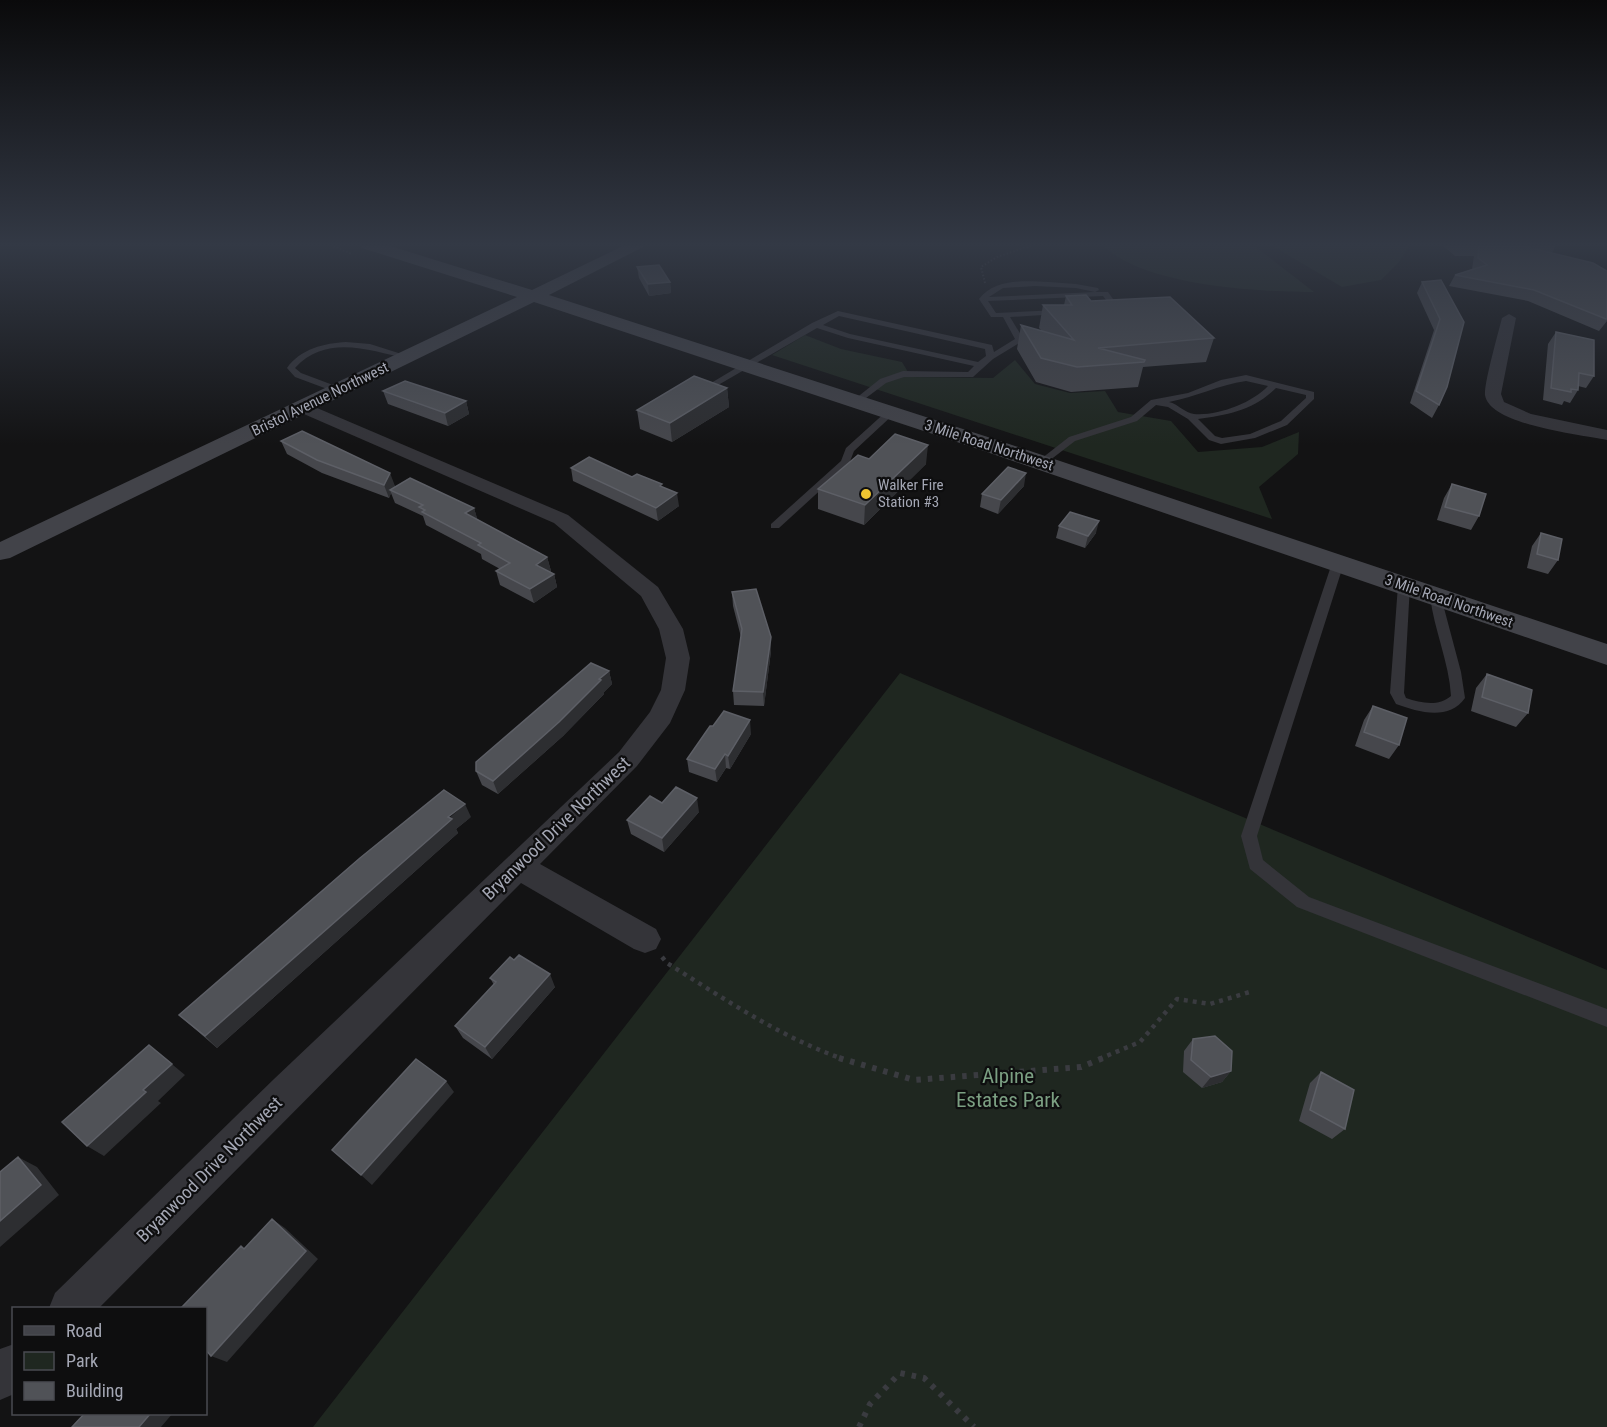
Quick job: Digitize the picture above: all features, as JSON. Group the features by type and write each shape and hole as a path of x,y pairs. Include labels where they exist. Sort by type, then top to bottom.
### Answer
{"main road":[{"name":"Bristol Avenue Northwest","path":"0,552 501,312"},
{"name":"3 Mile Road Northwest","path":"582,312 1042,462 1607,655"}],"street":[{"path":"1509,318 1494,394 1495,403 1503,409 1518,414 1607,435"},
{"name":"Bryanwood Drive Northwest","path":"71,1307 628,759 661,716 673,690 678,658 671,629 650,592 561,519 303,407"},
{"path":"517,866 645,939"},
{"path":"0,1378 12,1367"}],"lane":[{"path":"992,312 994,315 1072,312"},
{"path":"710,386 838,313 988,347 990,357"},
{"path":"858,401 884,381 903,374 970,375 990,357 1020,340 1005,315"},
{"path":"815,325 848,336 980,365"},
{"path":"338,390 298,375 291,368 294,363 321,348 338,344 360,344 406,357"},
{"path":"1042,462 1072,439 1134,419 1154,402 1190,395 1224,382 1246,378 1311,394 1310,399 1284,423 1252,436 1221,441 1212,438 1191,417 1172,405 1154,402"},
{"path":"1191,417 1224,413 1252,405 1274,385"},
{"path":"775,526 846,462 849,450 891,412"},
{"path":"1338,563 1249,836 1257,864 1303,902 1607,1018"},
{"path":"1404,585 1397,693 1401,701 1431,709 1449,707 1458,698 1457,680 1437,616 1436,597"}],"path":[{"path":"645,939 668,963 747,1013 822,1052 868,1068 914,1080 1081,1066 1140,1042 1177,999 1210,1004 1253,991"},
{"path":"859,1427 870,1404 900,1373 924,1378 974,1427"}],"green space":[{"path":"805,335 841,349 902,362 911,377 993,378 1015,360 1035,384 1070,393 1105,391 1118,412 1171,421 1198,452 1262,447 1299,432 1298,454 1259,487 1272,519 772,355"},
{"name":"Alpine Estates Park","path":"900,673 1607,970 1607,1427 313,1427"}],"building":[{"path":"1049,312 1186,312 1214,338 1098,348 1145,360 1144,362 1077,367 1041,358 1021,325 1074,340"},
{"path":"1436,312 1458,312 1464,322 1447,387 1439,405 1416,391 1440,319"},
{"path":"1588,312 1607,312 1607,319"},
{"path":"1556,332 1594,340 1594,376 1579,373 1578,390 1571,389 1571,392 1551,388"},
{"path":"694,376 727,388 670,423 637,410"},
{"path":"405,381 466,401 445,413 383,391"},
{"path":"302,431 390,473 384,485 317,460 281,441"},
{"path":"895,434 928,445 865,505 818,489 858,455 869,459"},
{"path":"589,457 632,477 637,474 662,484 660,486 677,493 656,508 571,468"},
{"path":"1008,467 1026,473 1001,500 982,494"},
{"path":"410,478 474,508 465,513 547,557 536,565 554,574 530,589 496,571 510,563 478,545 481,543 422,512 425,510 419,507 423,505 390,490"},
{"path":"1452,484 1486,494 1479,516 1445,507"},
{"path":"1070,512 1099,521 1088,536 1059,526"},
{"path":"1541,533 1562,539 1558,560 1537,554"},
{"path":"756,589 771,637 763,692 733,691 742,629 732,592"},
{"path":"591,663 609,671 559,722 493,781 476,771 476,762"},
{"path":"1487,674 1532,690 1528,713 1482,697"},
{"path":"1373,706 1407,718 1399,745 1364,732"},
{"path":"724,711 750,720 728,756 725,754 715,769 687,759 710,726 713,726"},
{"path":"676,787 697,798 662,838 627,820 650,796 662,803"},
{"path":"444,790 465,804 448,817 452,819 205,1036 179,1015 360,858"},
{"path":"519,955 550,974 485,1047 455,1026 496,982 490,978 510,957 514,960"},
{"path":"1215,1036 1232,1051 1231,1071 1211,1077 1191,1060 1193,1039"},
{"path":"149,1045 172,1064 143,1090 146,1092 87,1146 62,1122"},
{"path":"416,1059 446,1081 361,1175 332,1150"},
{"path":"1321,1072 1354,1090 1345,1129 1310,1110"},
{"path":"18,1157 41,1185 0,1221 0,1172"},
{"path":"272,1219 306,1251 211,1356 207,1351 207,1307 182,1307 241,1246 244,1249"},
{"path":"83,1415 149,1415 139,1427 72,1427"}],"place":[{"name":"Walker Fire Station #3","path":"866,494"}]}
